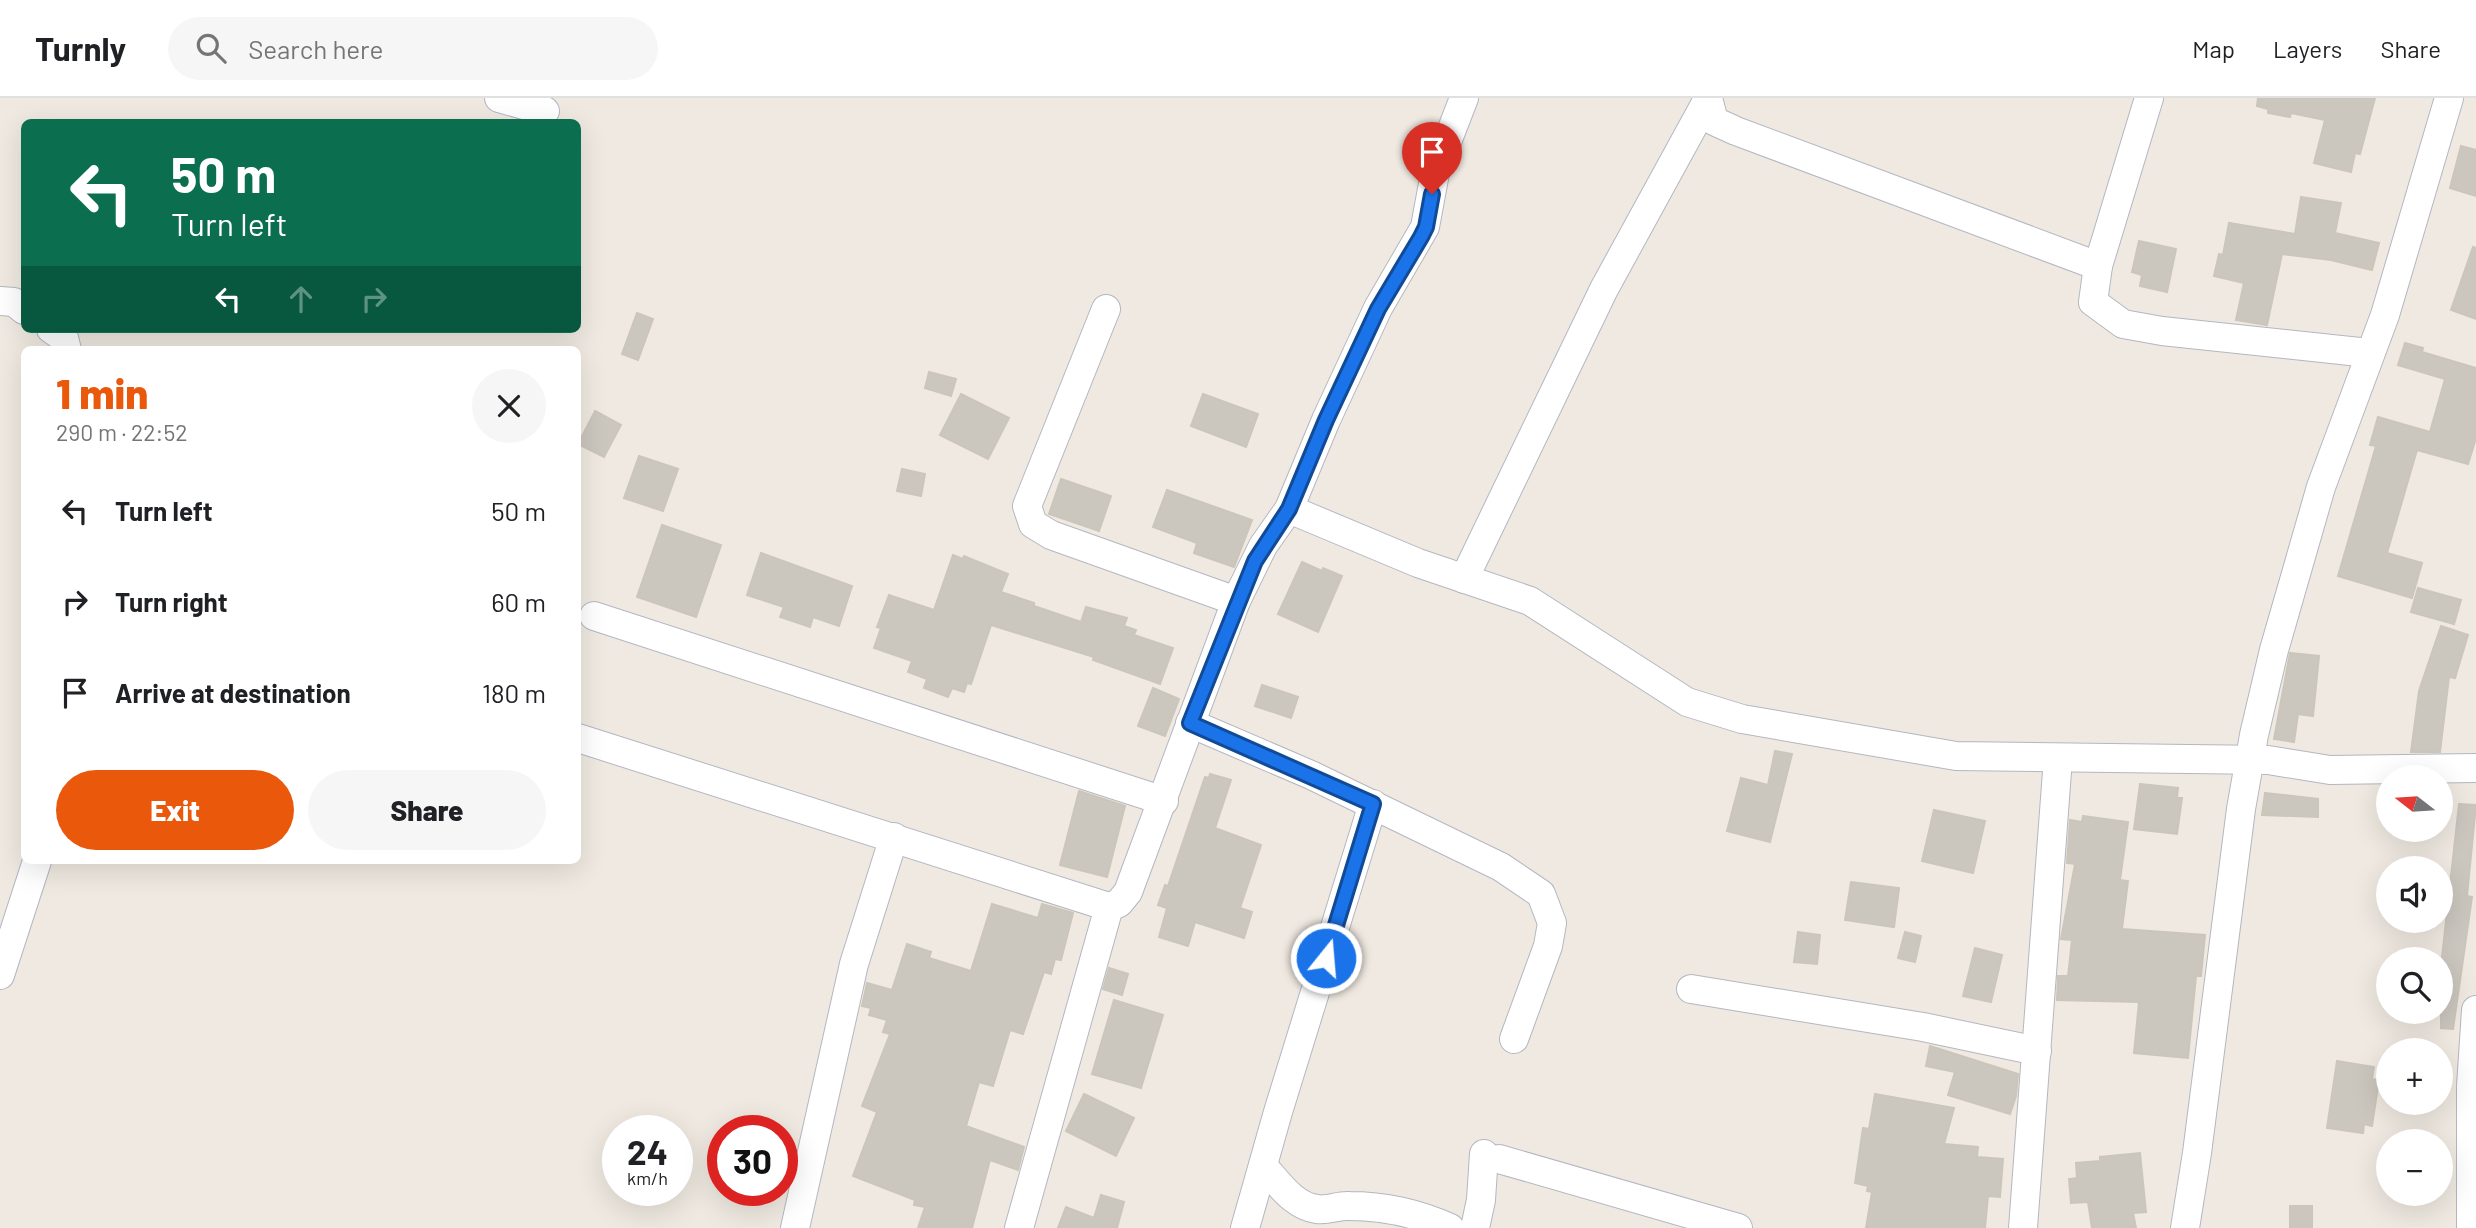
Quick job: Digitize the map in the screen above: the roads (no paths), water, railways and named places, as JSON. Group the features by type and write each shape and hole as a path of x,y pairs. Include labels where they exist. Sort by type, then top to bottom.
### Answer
{"street":[{"path":"499,98 545,111"},
{"path":"1019,1228 1110,907 1128,892 1236,601 1263,546 1289,509 1326,420 1378,309 1426,227 1435,173 1464,98"},
{"path":"1464,579 1604,289 1708,98"},
{"path":"1708,98 1714,121 1736,131 2098,266"},
{"path":"2149,98 2098,266 2093,302 2123,324 2162,331 2369,353"},
{"path":"2185,1228 2249,760 2274,650 2321,487 2385,315 2449,98"},
{"path":"0,301 14,302 21,308"},
{"path":"1106,309 1027,506 1033,524 1051,536 1236,601"},
{"path":"1289,509 1418,563 1530,601 1687,702 1712,712 1742,719 1956,756 2249,760 2287,762 2330,769 2476,768"},
{"path":"594,616 1164,801"},
{"path":"1190,723 1373,804 1502,867 1541,894 1552,923 1548,946 1514,1039"},
{"path":"581,739 674,771 894,836 1110,907"},
{"path":"2023,1228 2058,758"},
{"path":"1245,1228 1373,804"},
{"path":"795,1228 854,964 894,836"},
{"path":"0,975 36,864"},
{"path":"1690,989 1923,1027 2037,1051"},
{"path":"2471,1228 2476,1010"},
{"path":"1475,1228 1491,1157 1738,1228"},
{"path":"1263,1166 1291,1197 1317,1209 1347,1205 1383,1208 1419,1214 1450,1228"}]}
